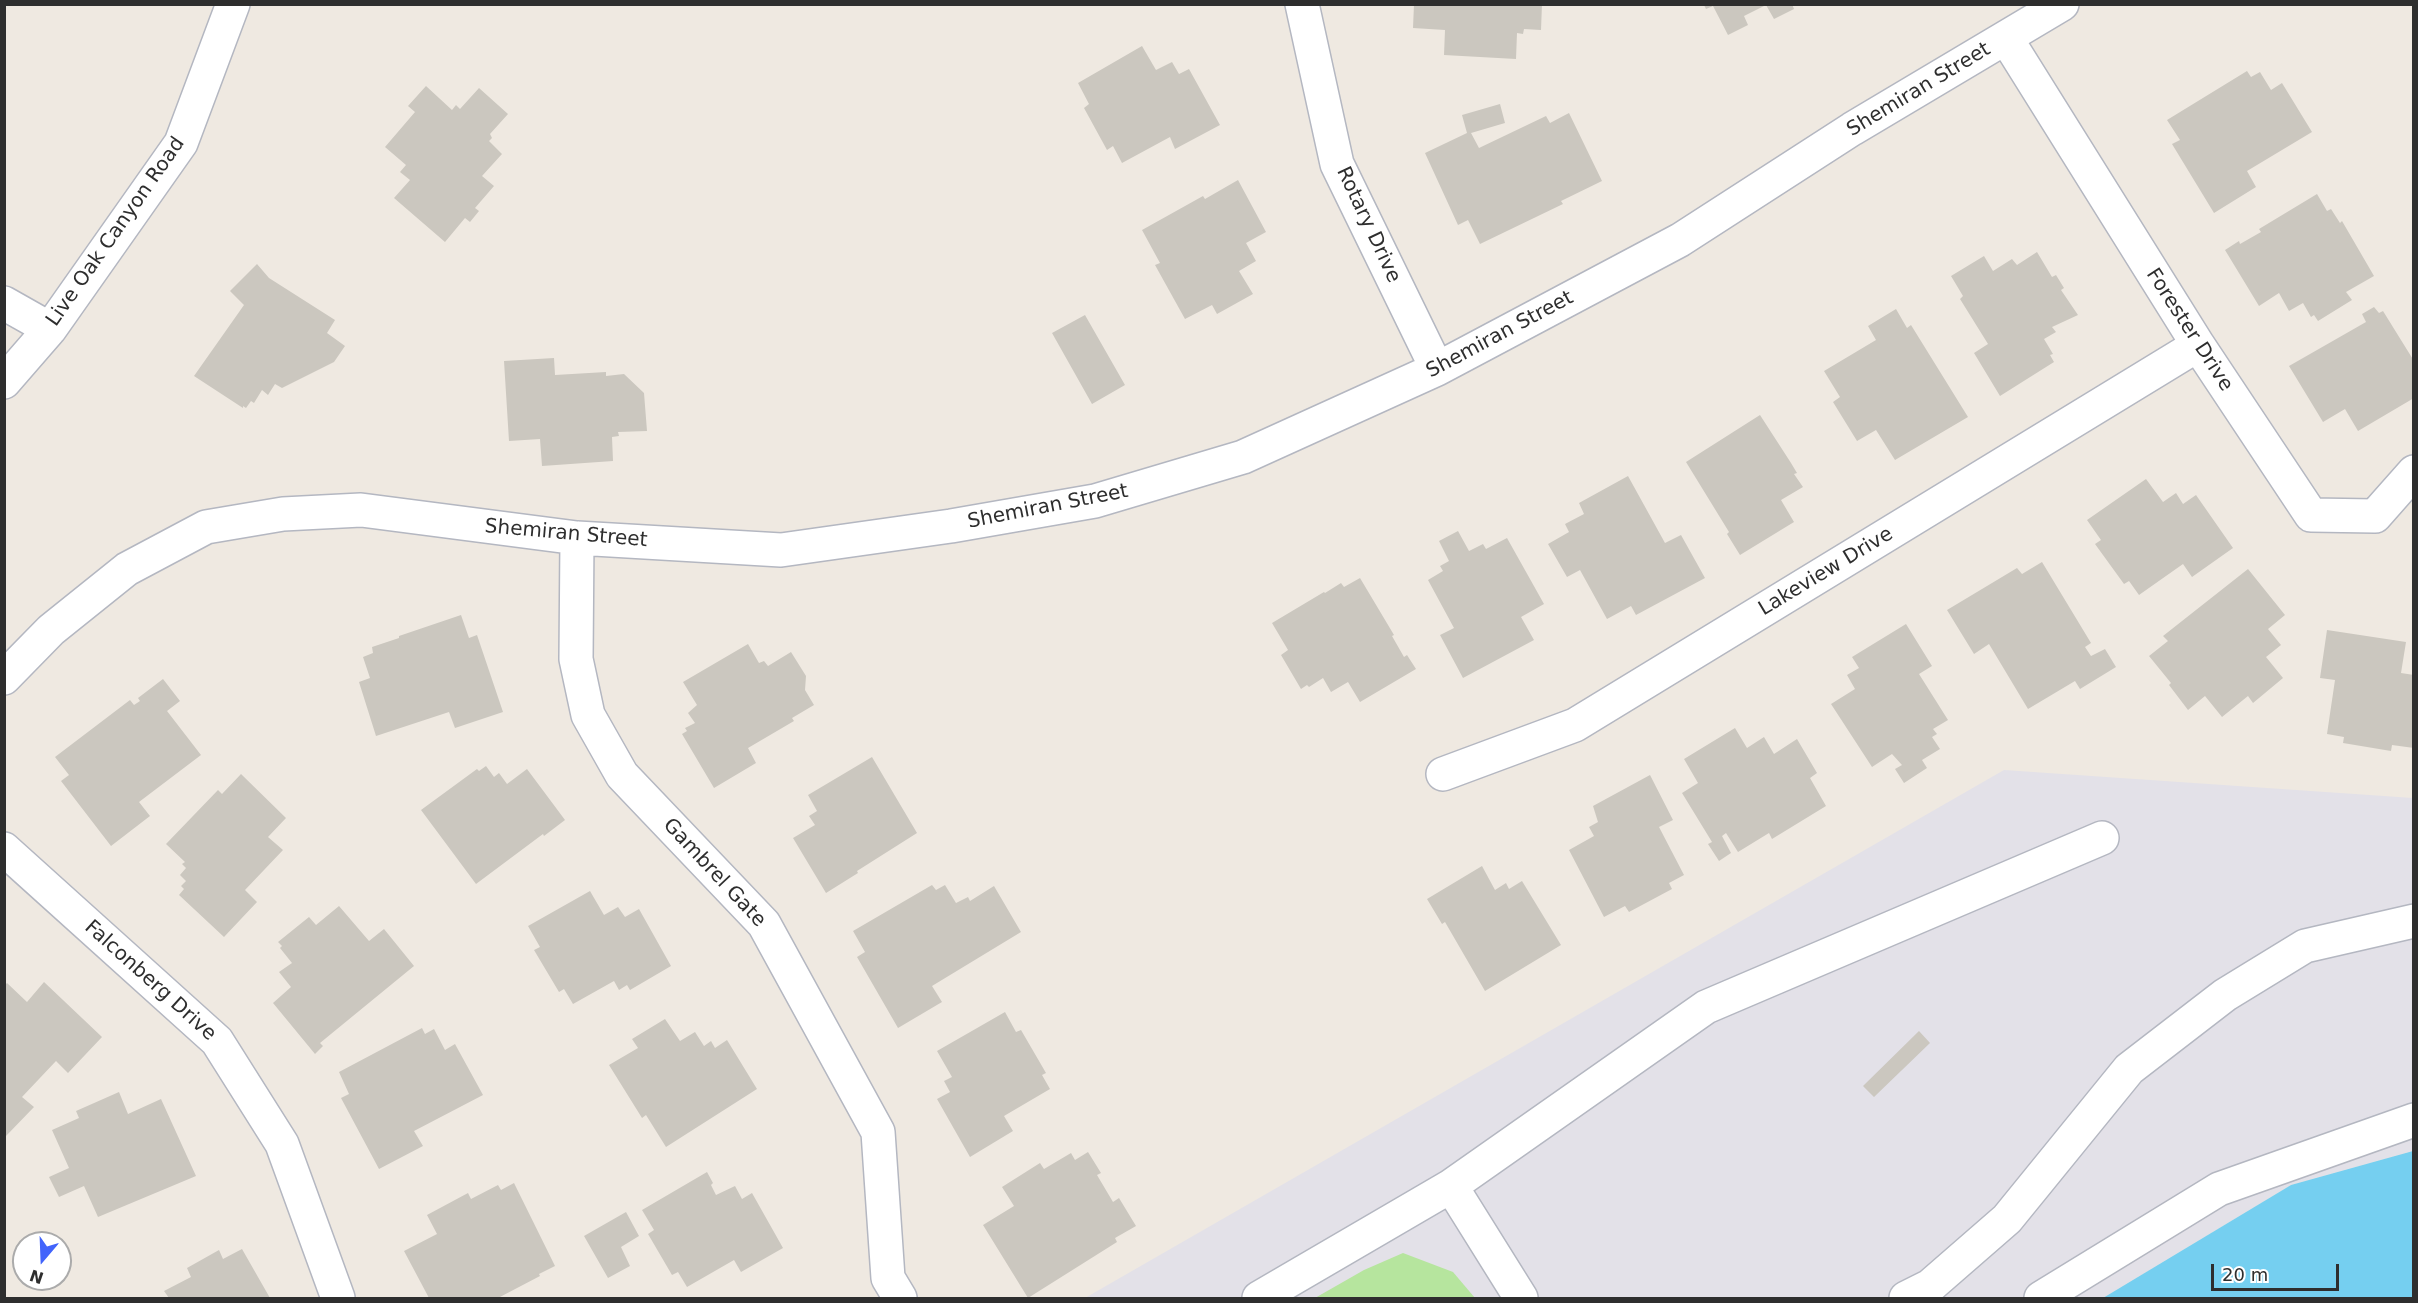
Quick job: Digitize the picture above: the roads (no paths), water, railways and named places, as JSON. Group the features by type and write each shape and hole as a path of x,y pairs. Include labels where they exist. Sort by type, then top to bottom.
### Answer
{"street":[{"name":"Live Oak Canyon Road","path":"4,382 50,328 181,143 233,4"},
{"name":"Rotary Drive","path":"1302,4 1338,164 1437,369"},
{"name":"Shemiran Street","path":"4,678 51,630 127,569 206,527 282,514 361,510 577,538 781,550 951,526 1095,501 1243,457 1437,369 1680,240 1852,129 2061,4"},
{"name":"Forester Drive","path":"2006,38 2198,345 2311,515 2375,516 2414,472"},
{"path":"4,303 50,328"},
{"name":"Lakeview Drive","path":"1443,774 1575,725 2198,345"},
{"name":"Gambrel Gate","path":"577,538 576,659 588,715 622,775 764,924 878,1132 894,1288"},
{"path":"1259,1299 1451,1186 1706,1007 2102,838"},
{"name":"Falconberg Drive","path":"4,849 218,1041 282,1144 338,1299"},
{"path":"1906,1299 1930,1286 2007,1220 2129,1069 2225,994 2305,946 2414,921"},
{"path":"2041,1299 2219,1189 2414,1120"},
{"path":"1451,1186 1521,1299"}],"water":[{"path":"2413,1151 2413,1298 2103,1298 2291,1185"}]}
